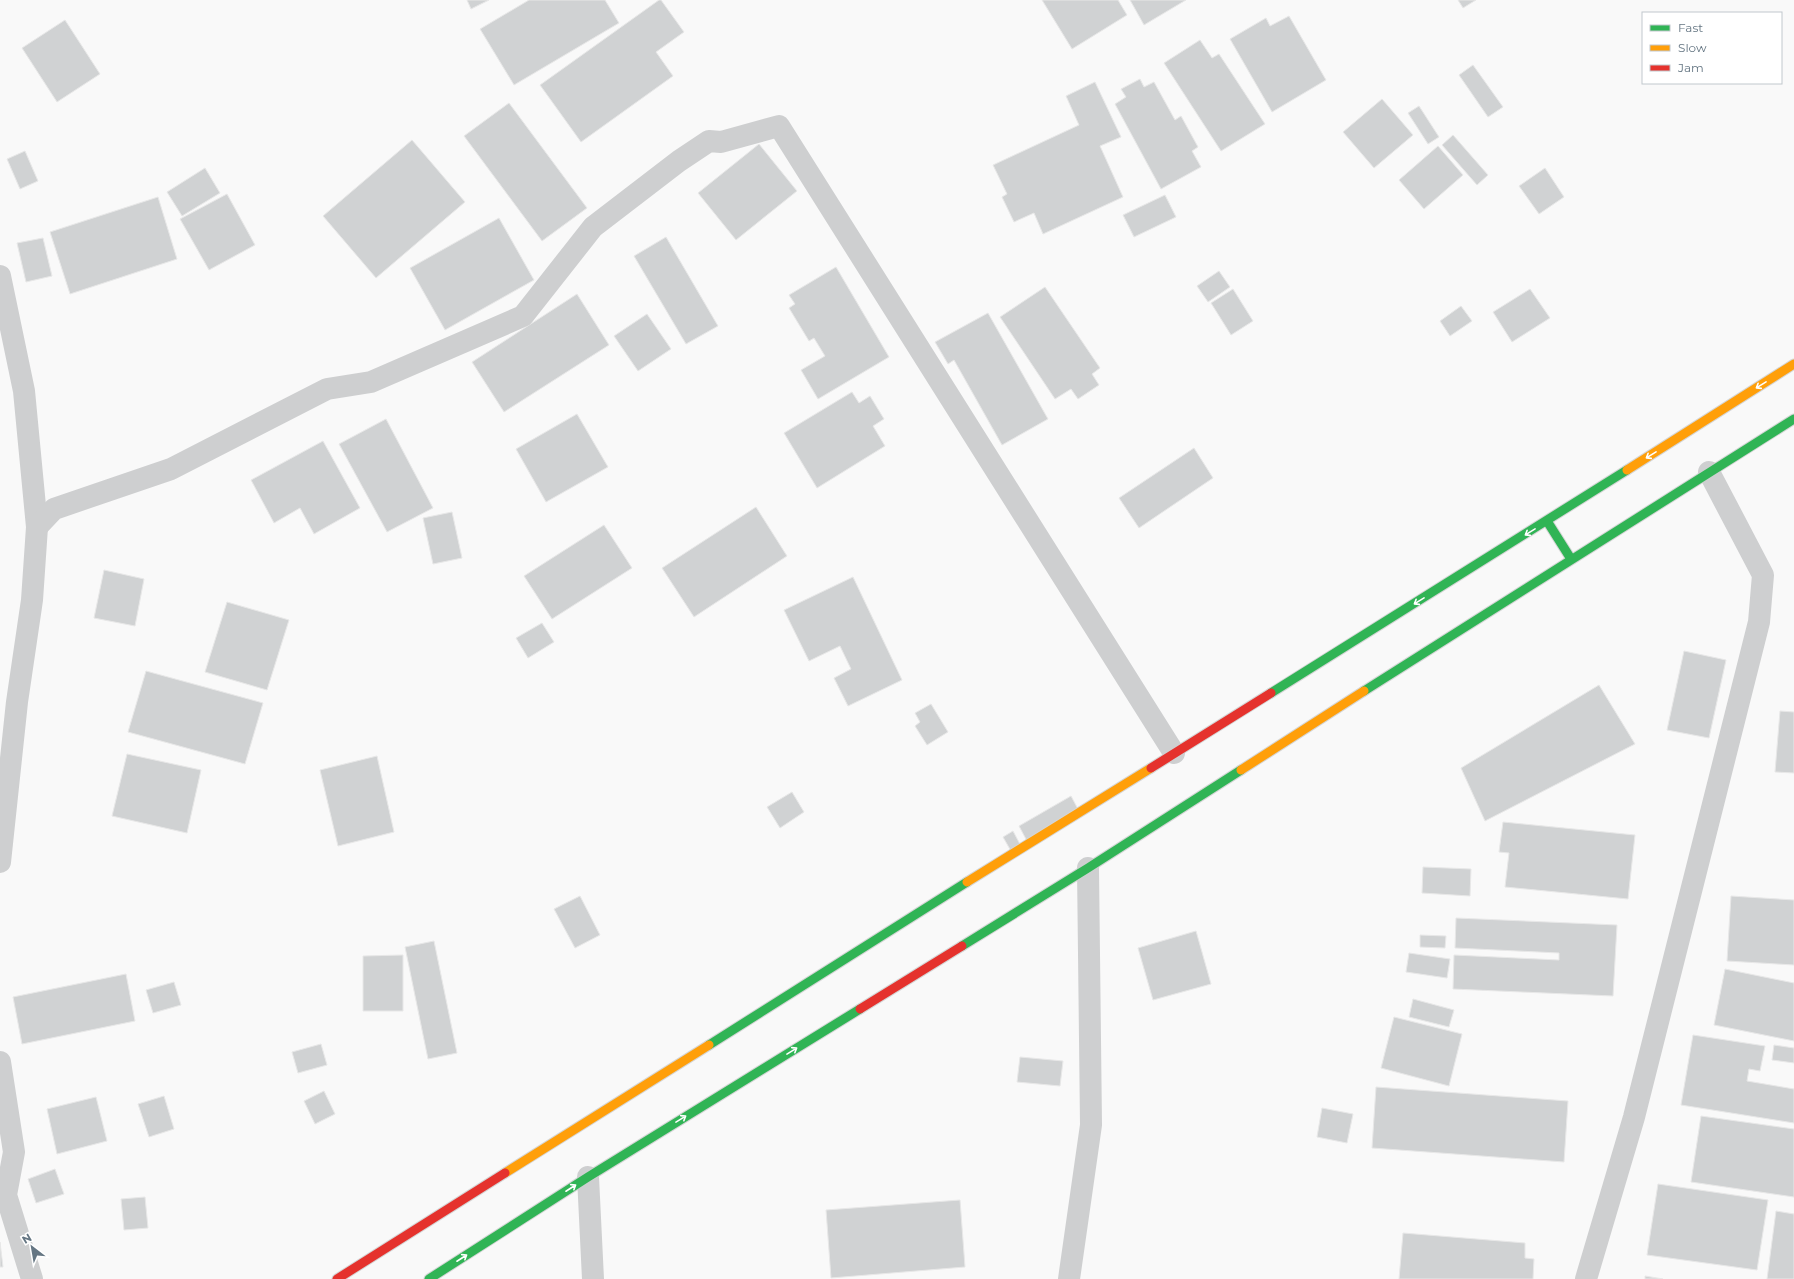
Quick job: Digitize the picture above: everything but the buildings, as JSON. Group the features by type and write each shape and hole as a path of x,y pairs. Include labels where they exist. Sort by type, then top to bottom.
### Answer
{"highway":[{"path":"337,1279 1174,753 1547,521 1794,364"},
{"path":"429,1279 588,1177 1088,868 1571,559 1794,419"},
{"path":"1547,521 1571,559"}],"street":[{"path":"37,527 54,509 171,469 327,389 371,382 523,316 593,227 680,161 709,142 721,142 779,126 1174,753"},
{"path":"0,276 24,391 37,527 32,600 17,702 0,862"},
{"path":"1586,1279 1634,1117 1759,622 1763,574 1709,472"},
{"path":"1069,1279 1091,1125 1088,868"},
{"path":"0,1062 14,1152 3,1196 32,1279"},
{"path":"588,1177 593,1279"}],"traffic: fast":[{"path":"1364,691 1794,419"},
{"path":"1271,693 1627,470"},
{"path":"1547,521 1571,559"},
{"path":"962,946 1088,868 1241,770"},
{"path":"709,1045 967,882"},
{"path":"429,1279 588,1177 860,1009"}],"traffic: slow":[{"path":"1627,470 1794,364"},
{"path":"1241,770 1364,691"},
{"path":"967,882 1151,768"},
{"path":"505,1173 709,1045"}],"traffic: jam":[{"path":"1151,768 1271,693"},
{"path":"860,1009 962,946"},
{"path":"337,1279 505,1173"}]}
